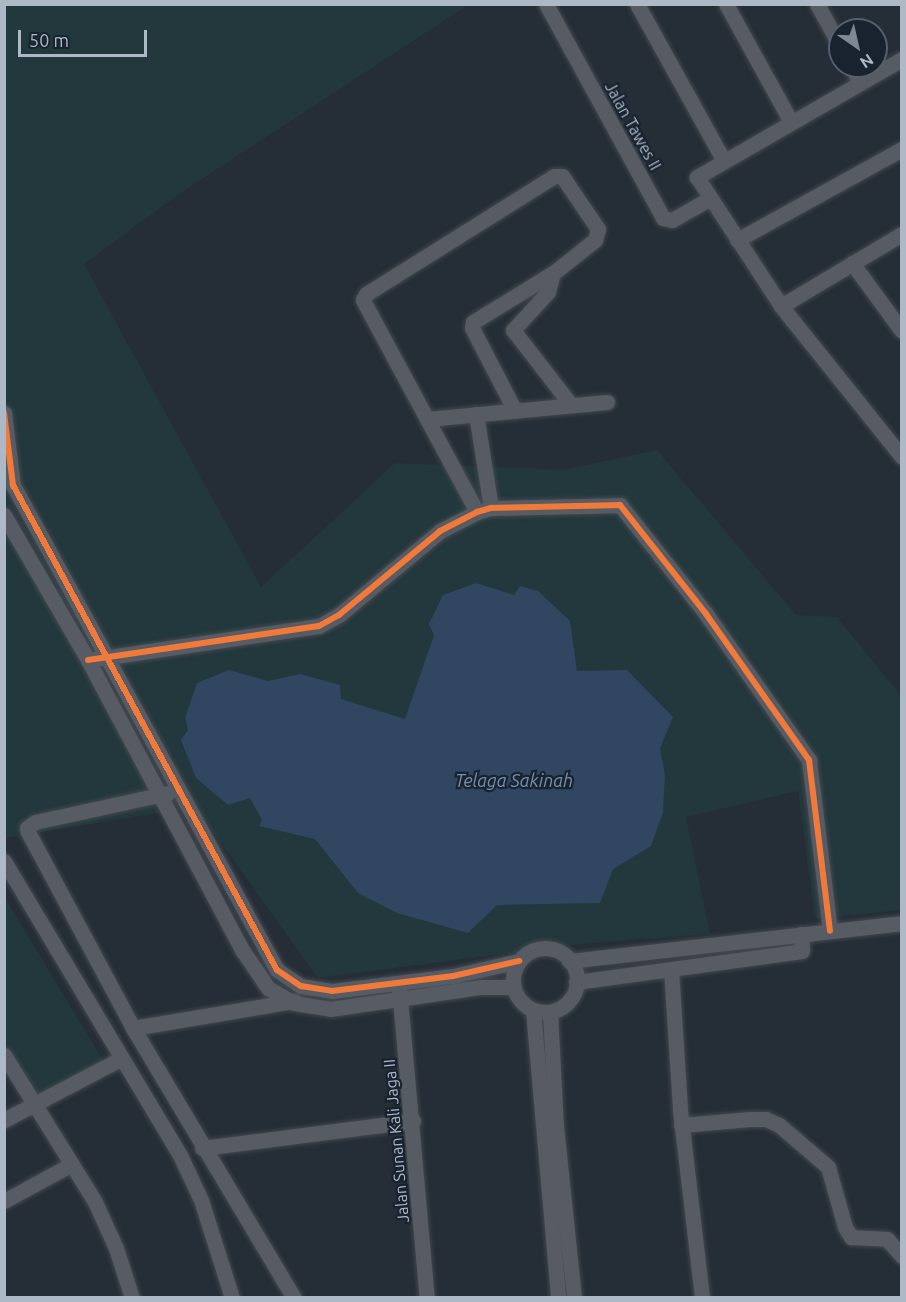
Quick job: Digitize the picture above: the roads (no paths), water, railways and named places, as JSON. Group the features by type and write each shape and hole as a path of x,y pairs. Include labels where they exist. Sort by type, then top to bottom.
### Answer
{"street":[{"name":"Jalan Tawes II","path":"546,4 663,218 672,220 709,199"},
{"path":"637,4 723,159"},
{"path":"726,4 790,120"},
{"path":"817,4 828,24"},
{"path":"902,59 790,120 697,177 709,199 781,306 902,457"},
{"path":"858,78 860,82"},
{"path":"737,240 902,149"},
{"path":"484,510 363,306 366,294 554,176 562,176 598,229 598,235 553,273 473,322 473,333 515,411"},
{"path":"781,306 902,234"},
{"path":"852,263 902,331"},
{"path":"553,273 549,292 513,330 571,405"},
{"path":"428,419 607,402"},
{"path":"4,413 9,486 107,657 277,970 301,986 332,991 513,987"},
{"path":"476,414 484,510"},
{"path":"88,660 325,624 440,531 484,510 610,503 628,511 809,760 830,931"},
{"path":"4,515 88,660 260,979 294,1003"},
{"path":"179,790 35,822 27,828 133,1028 202,1148 294,1298"},
{"path":"4,861 120,1059 175,1147 198,1192 232,1298"},
{"path":"133,1028 294,1003 330,1009 519,961 528,953 550,949 570,961 902,923"},
{"path":"576,981 802,951 801,934"},
{"path":"519,961 513,987 524,1005 533,1010 550,1012 569,1001 576,981 570,961"},
{"path":"672,969 681,1125 702,1298"},
{"path":"294,1003 301,986"},
{"name":"Jalan Sunan Kali Jaga II","path":"400,990 427,1298"},
{"path":"533,1010 558,1298"},
{"path":"550,1012 556,1126 574,1298"},
{"path":"4,1055 72,1164 107,1228 132,1298"},
{"path":"4,1120 120,1059"},
{"path":"681,1125 750,1119 766,1119 779,1125 828,1167 845,1227 851,1237 887,1239 902,1256"},
{"path":"202,1148 413,1121"},
{"path":"4,1201 72,1164"}],"water":[{"name":"Telaga Sakinah","path":"476,583 514,595 520,586 538,591 570,621 577,671 627,670 673,717 660,748 665,775 663,812 651,846 613,869 600,903 497,905 468,933 397,913 358,893 315,839 259,826 262,820 250,798 228,805 196,778 181,740 188,730 185,718 197,683 229,670 268,681 300,674 340,685 341,699 405,719 434,635 429,624 443,595"}]}
